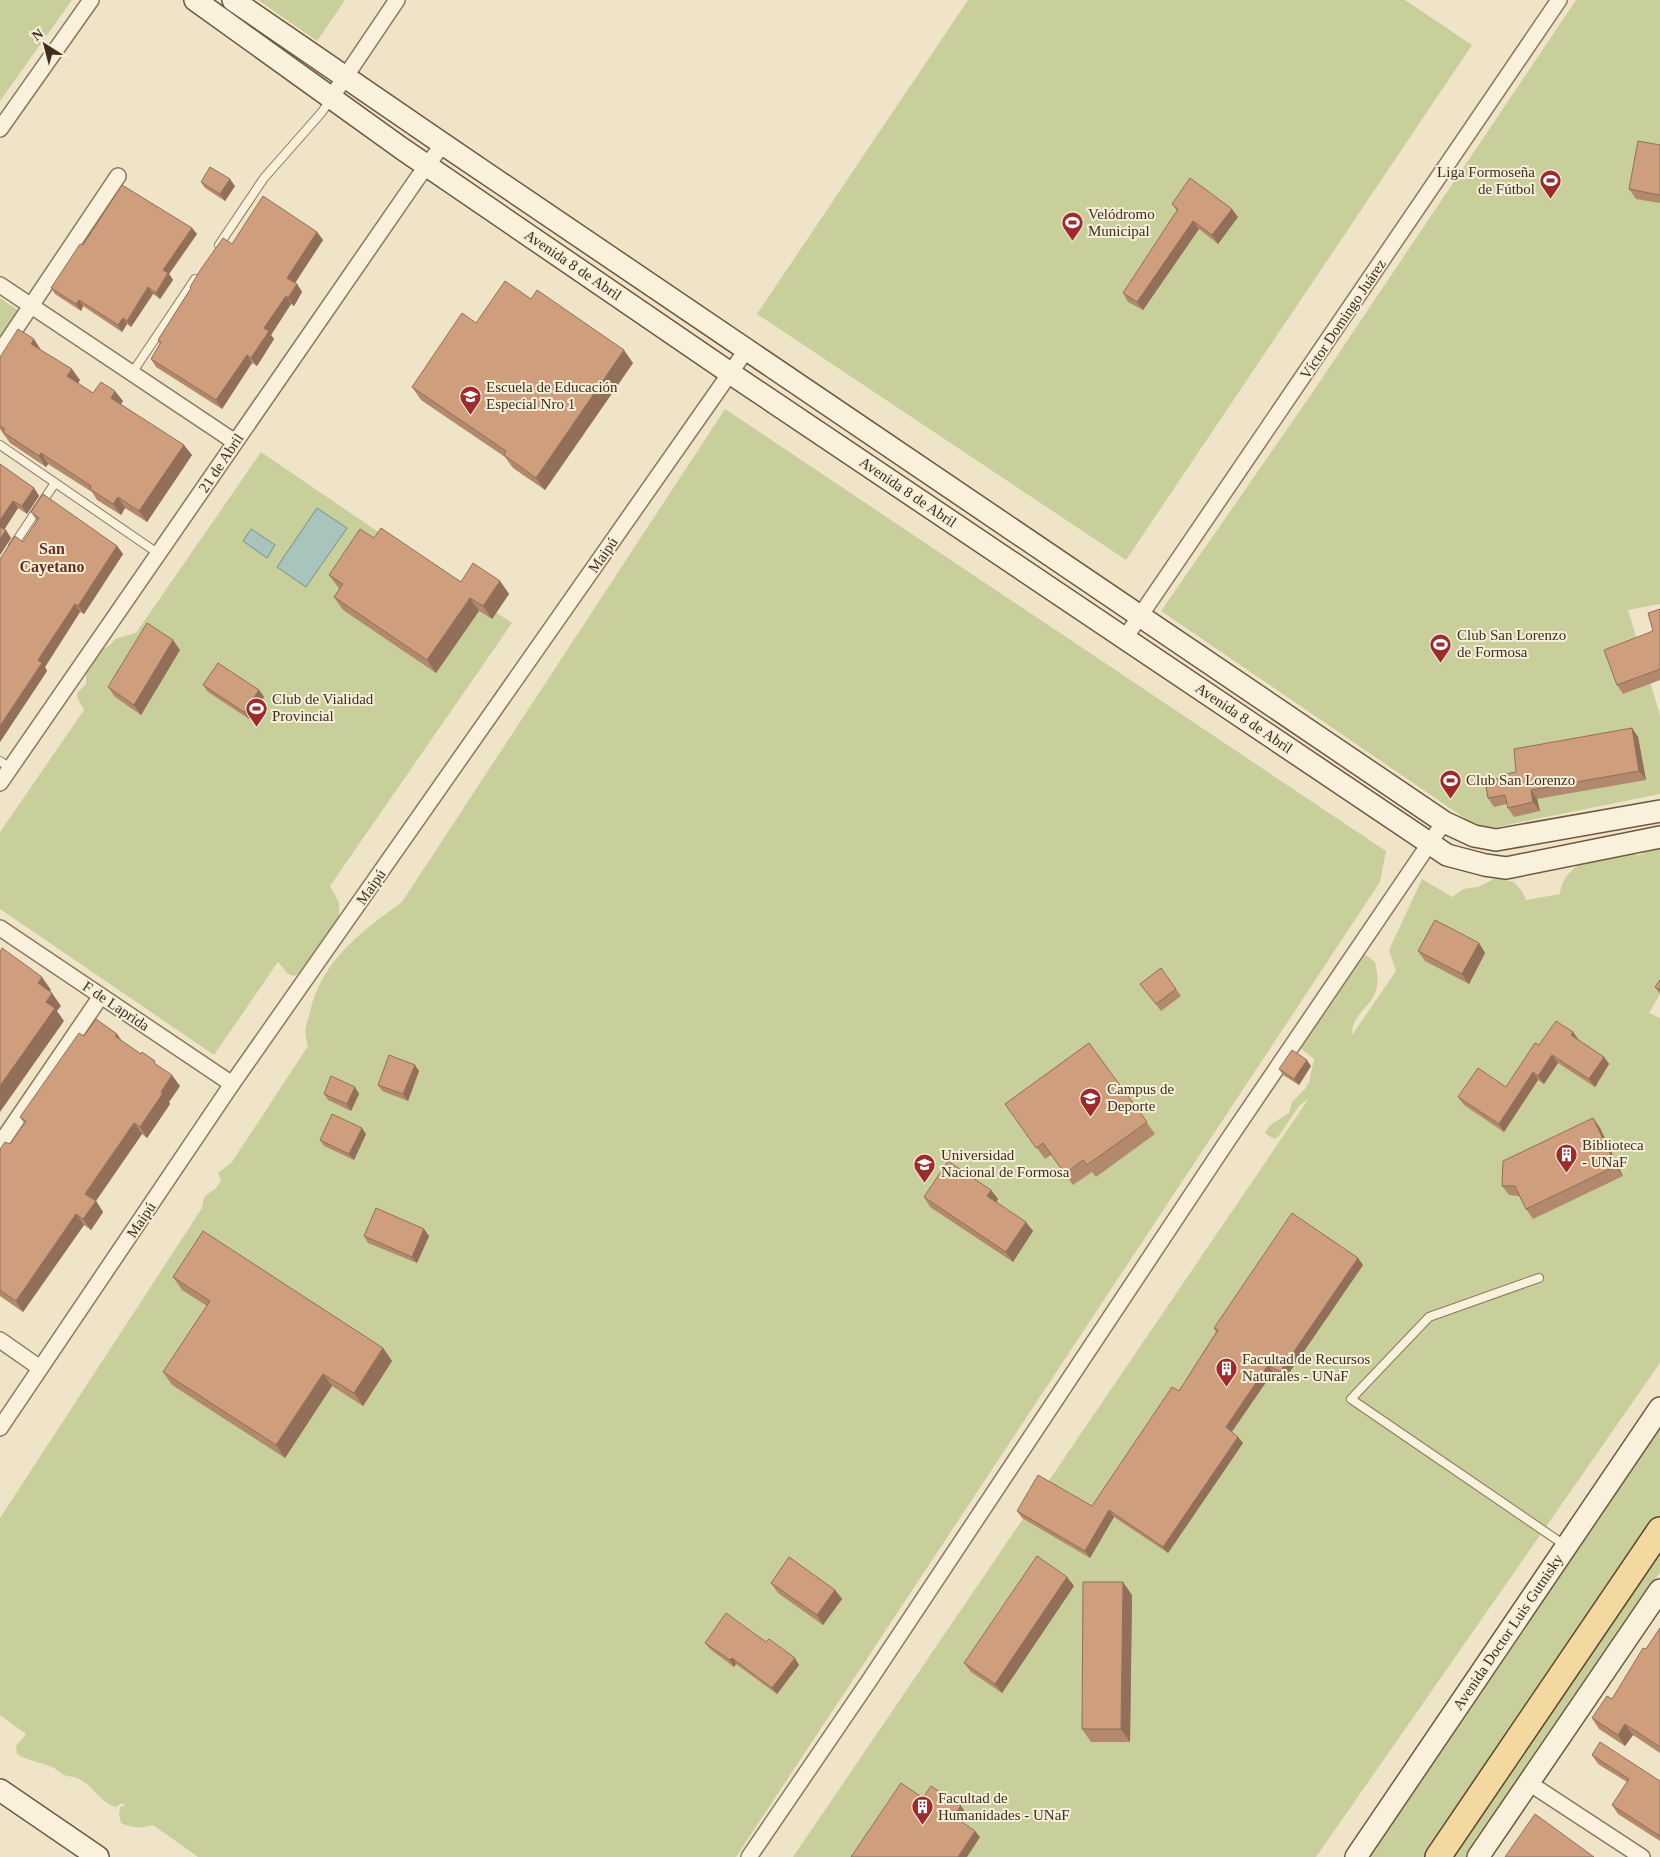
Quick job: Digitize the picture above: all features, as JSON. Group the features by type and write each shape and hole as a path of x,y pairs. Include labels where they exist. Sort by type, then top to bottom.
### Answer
{"main road":[{"name":"Avenida 8 de Abril","path":"195,0 427,166 730,373 1447,855 1485,866 1506,868 1660,837"},
{"name":"Avenida 8 de Abril","path":"233,0 345,78 1444,822 1474,836 1496,840 1660,811"},
{"name":"Avenida Doctor Luis Gutnisky","path":"1356,1857 1660,1408"},
{"path":"1438,1857 1660,1530"},
{"path":"1478,1857 1660,1590"},
{"path":"0,1790 90,1854"}],"street":[{"path":"0,129 91,0"},
{"path":"331,98 397,0"},
{"name":"Víctor Domingo Juárez","path":"1126,638 1559,0"},
{"name":"21 de Abril","path":"0,783 5,764 159,554 443,144"},
{"path":"0,352 118,176"},
{"path":"0,284 235,442"},
{"name":"Maipú","path":"0,1428 232,1084 747,349"},
{"path":"749,1857 869,1681 1226,1143 1444,822"},
{"name":"F de Laprida","path":"0,928 232,1084"},
{"path":"0,1144 101,996"},
{"path":"0,1340 40,1368"},
{"path":"1529,1783 1642,1857"}],"lane":[{"path":"214,251 264,178 322,112 331,98"},
{"path":"132,373 198,276"},
{"path":"0,445 159,554"},
{"path":"6,557 55,483"},
{"path":"1539,1278 1429,1317 1351,1399 1566,1546"}],"green space":[{"path":"0,0 72,0 0,101"},
{"path":"258,0 345,0 317,41"},
{"name":"Velódromo Municipal","path":"968,0 1405,0 1472,45 1126,560 757,314"},
{"path":"1576,0 1660,0 1660,604 1628,610 1660,715 1660,794 1482,830 1161,611 1308,399"},
{"path":"0,298 19,311 0,339"},
{"name":"Universidad Nacional de Formosa","path":"725,409 1386,851 1380,882 736,1857 198,1857 153,1825 137,1827 121,1823 120,1807 125,1805 122,1803 116,1807 111,1805 79,1779 64,1775 54,1768 17,1754 16,1746 26,1734 0,1715 0,1518 202,1208 204,1197 216,1188 221,1180 218,1173 232,1162 308,1046 305,1032 306,1025 315,994 323,977 333,962 358,936 402,902"},
{"name":"Club de Vialidad Provincial","path":"261,452 512,623 330,886 339,902 339,915 347,930 321,949 301,973 293,976 287,973 278,962 214,1055 0,909 0,832 84,710 77,697 77,693 86,684 86,672 92,656 110,645 115,639 136,633"},
{"path":"1660,846 1660,994 1649,1013 1660,1018 1660,1363 1316,1857 793,1857 1309,1098 1299,1106 1278,1137 1274,1139 1265,1133 1269,1126 1289,1113 1292,1102 1309,1082 1314,1059 1299,1047 1362,955 1366,955 1375,962 1377,983 1373,997 1355,1021 1352,1035 1396,971 1389,950 1422,879 1452,897 1463,889 1478,887 1496,878 1514,882 1522,891 1526,900 1560,894 1568,874 1581,864 1607,859 1616,853 1639,855"},
{"path":"1660,1426 1660,1572 1468,1857 1366,1857"}],"water":[{"path":"317,508 347,528 306,587 277,567"},
{"path":"251,529 275,545 267,558 243,541"}],"building":[{"path":"1638,141 1660,145 1660,195 1629,189"},
{"path":"210,167 230,179 220,194 201,182"},
{"path":"1190,178 1232,209 1212,235 1193,221 1137,302 1123,293 1178,209 1172,204"},
{"path":"122,185 192,228 163,270 168,273 156,293 148,287 127,321 123,318 118,325 79,300 76,304 51,288 80,244 83,245"},
{"path":"263,196 317,232 287,278 297,284 288,298 286,296 264,328 269,331 251,358 247,355 216,400 151,359 161,342 158,340 201,269 223,238 232,244"},
{"path":"505,281 531,299 537,290 624,350 536,478 504,455 506,451 412,387 462,313 476,323"},
{"path":"18,329 34,339 31,344 72,369 67,376 93,393 101,382 115,391 111,398 184,445 139,511 118,497 113,504 90,489 91,486 41,453 39,456 3,432 5,429 0,426 0,357"},
{"path":"0,464 34,488 22,506 13,501 0,520"},
{"path":"43,494 117,546 78,606 75,604 38,660 42,663 0,726 0,559 15,536 23,542 39,518 31,512"},
{"path":"0,527 6,530 0,539"},
{"path":"381,528 461,582 473,563 500,581 483,606 470,598 427,660 334,597 343,584 329,575 360,529 374,538"},
{"path":"1660,609 1660,669 1617,685 1604,650 1653,631 1648,613"},
{"path":"147,623 173,640 134,705 108,687"},
{"path":"218,663 259,690 244,712 203,685"},
{"path":"1632,728 1639,771 1531,790 1533,802 1508,808 1505,795 1488,798 1485,781 1501,778 1501,775 1516,772 1514,749"},
{"path":"1435,920 1479,943 1462,974 1418,951"},
{"path":"2,948 42,977 38,983 52,993 46,1002 55,1008 0,1086 0,952"},
{"path":"1161,968 1176,989 1156,1004 1140,984"},
{"path":"1660,980 1660,990 1655,987"},
{"path":"96,1019 117,1034 115,1036 141,1054 142,1052 172,1075 161,1092 163,1093 140,1127 134,1123 85,1194 96,1201 83,1219 76,1214 16,1301 0,1290 0,1149 5,1142 10,1144 26,1121 20,1117 79,1033 84,1036"},
{"path":"1556,1021 1573,1032 1571,1035 1604,1057 1589,1079 1552,1055 1538,1076 1533,1072 1499,1124 1458,1097 1478,1068 1506,1087 1535,1043 1539,1045"},
{"path":"1089,1043 1147,1122 1087,1165 1083,1160 1065,1174 1043,1143 1036,1148 1005,1104"},
{"path":"1292,1050 1307,1060 1294,1079 1279,1069"},
{"path":"389,1055 415,1065 403,1094 378,1085"},
{"path":"331,1076 355,1087 347,1104 324,1094"},
{"path":"332,1114 362,1128 349,1154 320,1140"},
{"name":"Biblioteca - UNaF","path":"1593,1118 1616,1166 1526,1209 1515,1186 1502,1186 1503,1161"},
{"path":"948,1161 991,1190 987,1196 1026,1222 1006,1252 924,1197"},
{"path":"376,1208 424,1229 412,1257 364,1236"},
{"name":"Facultad de Recursos Naturales - UNaF","path":"1292,1213 1358,1258 1280,1372 1268,1365 1226,1427 1238,1437 1163,1547 1109,1510 1085,1551 1017,1511 1038,1475 1092,1506 1172,1387 1179,1391 1218,1330 1214,1328"},
{"path":"203,1231 383,1348 354,1393 323,1374 276,1445 163,1372 210,1301 173,1277"},
{"path":"1037,1556 1067,1577 995,1684 964,1663"},
{"path":"789,1557 835,1590 817,1615 771,1583"},
{"path":"1083,1582 1123,1582 1121,1729 1082,1729"},
{"path":"726,1613 766,1642 769,1639 795,1658 772,1688 732,1658 730,1660 705,1643"},
{"path":"1660,1628 1660,1747 1625,1724 1618,1735 1592,1718 1607,1696 1612,1699 1643,1648 1646,1649"},
{"path":"1600,1742 1660,1781 1660,1836 1612,1805 1629,1779 1592,1755"},
{"name":"Facultad de Humanidades - UNaF","path":"901,1783 923,1798 931,1786 961,1806 953,1816 975,1831 958,1857 851,1857"},
{"path":"1535,1814 1594,1857 1505,1857"}],"place":[{"name":"Liga Formoseña de Fútbol","path":"1551,200"},
{"name":"Velódromo Municipal","path":"1072,242"},
{"name":"Escuela de Educación Especial Nro 1","path":"470,415"},
{"name":"Club San Lorenzo de Formosa","path":"1441,663"},
{"name":"Club de Vialidad Provincial","path":"256,727"},
{"name":"Club San Lorenzo","path":"1450,799"},
{"name":"Campus de Deporte","path":"1091,1117"},
{"name":"Biblioteca - UNaF","path":"1566,1173"},
{"name":"Universidad Nacional de Formosa","path":"925,1183"},
{"name":"Facultad de Recursos Naturales - UNaF","path":"1226,1387"},
{"name":"Facultad de Humanidades - UNaF","path":"922,1826"}],"district":[{"name":"San Cayetano","path":"52,557"}]}
